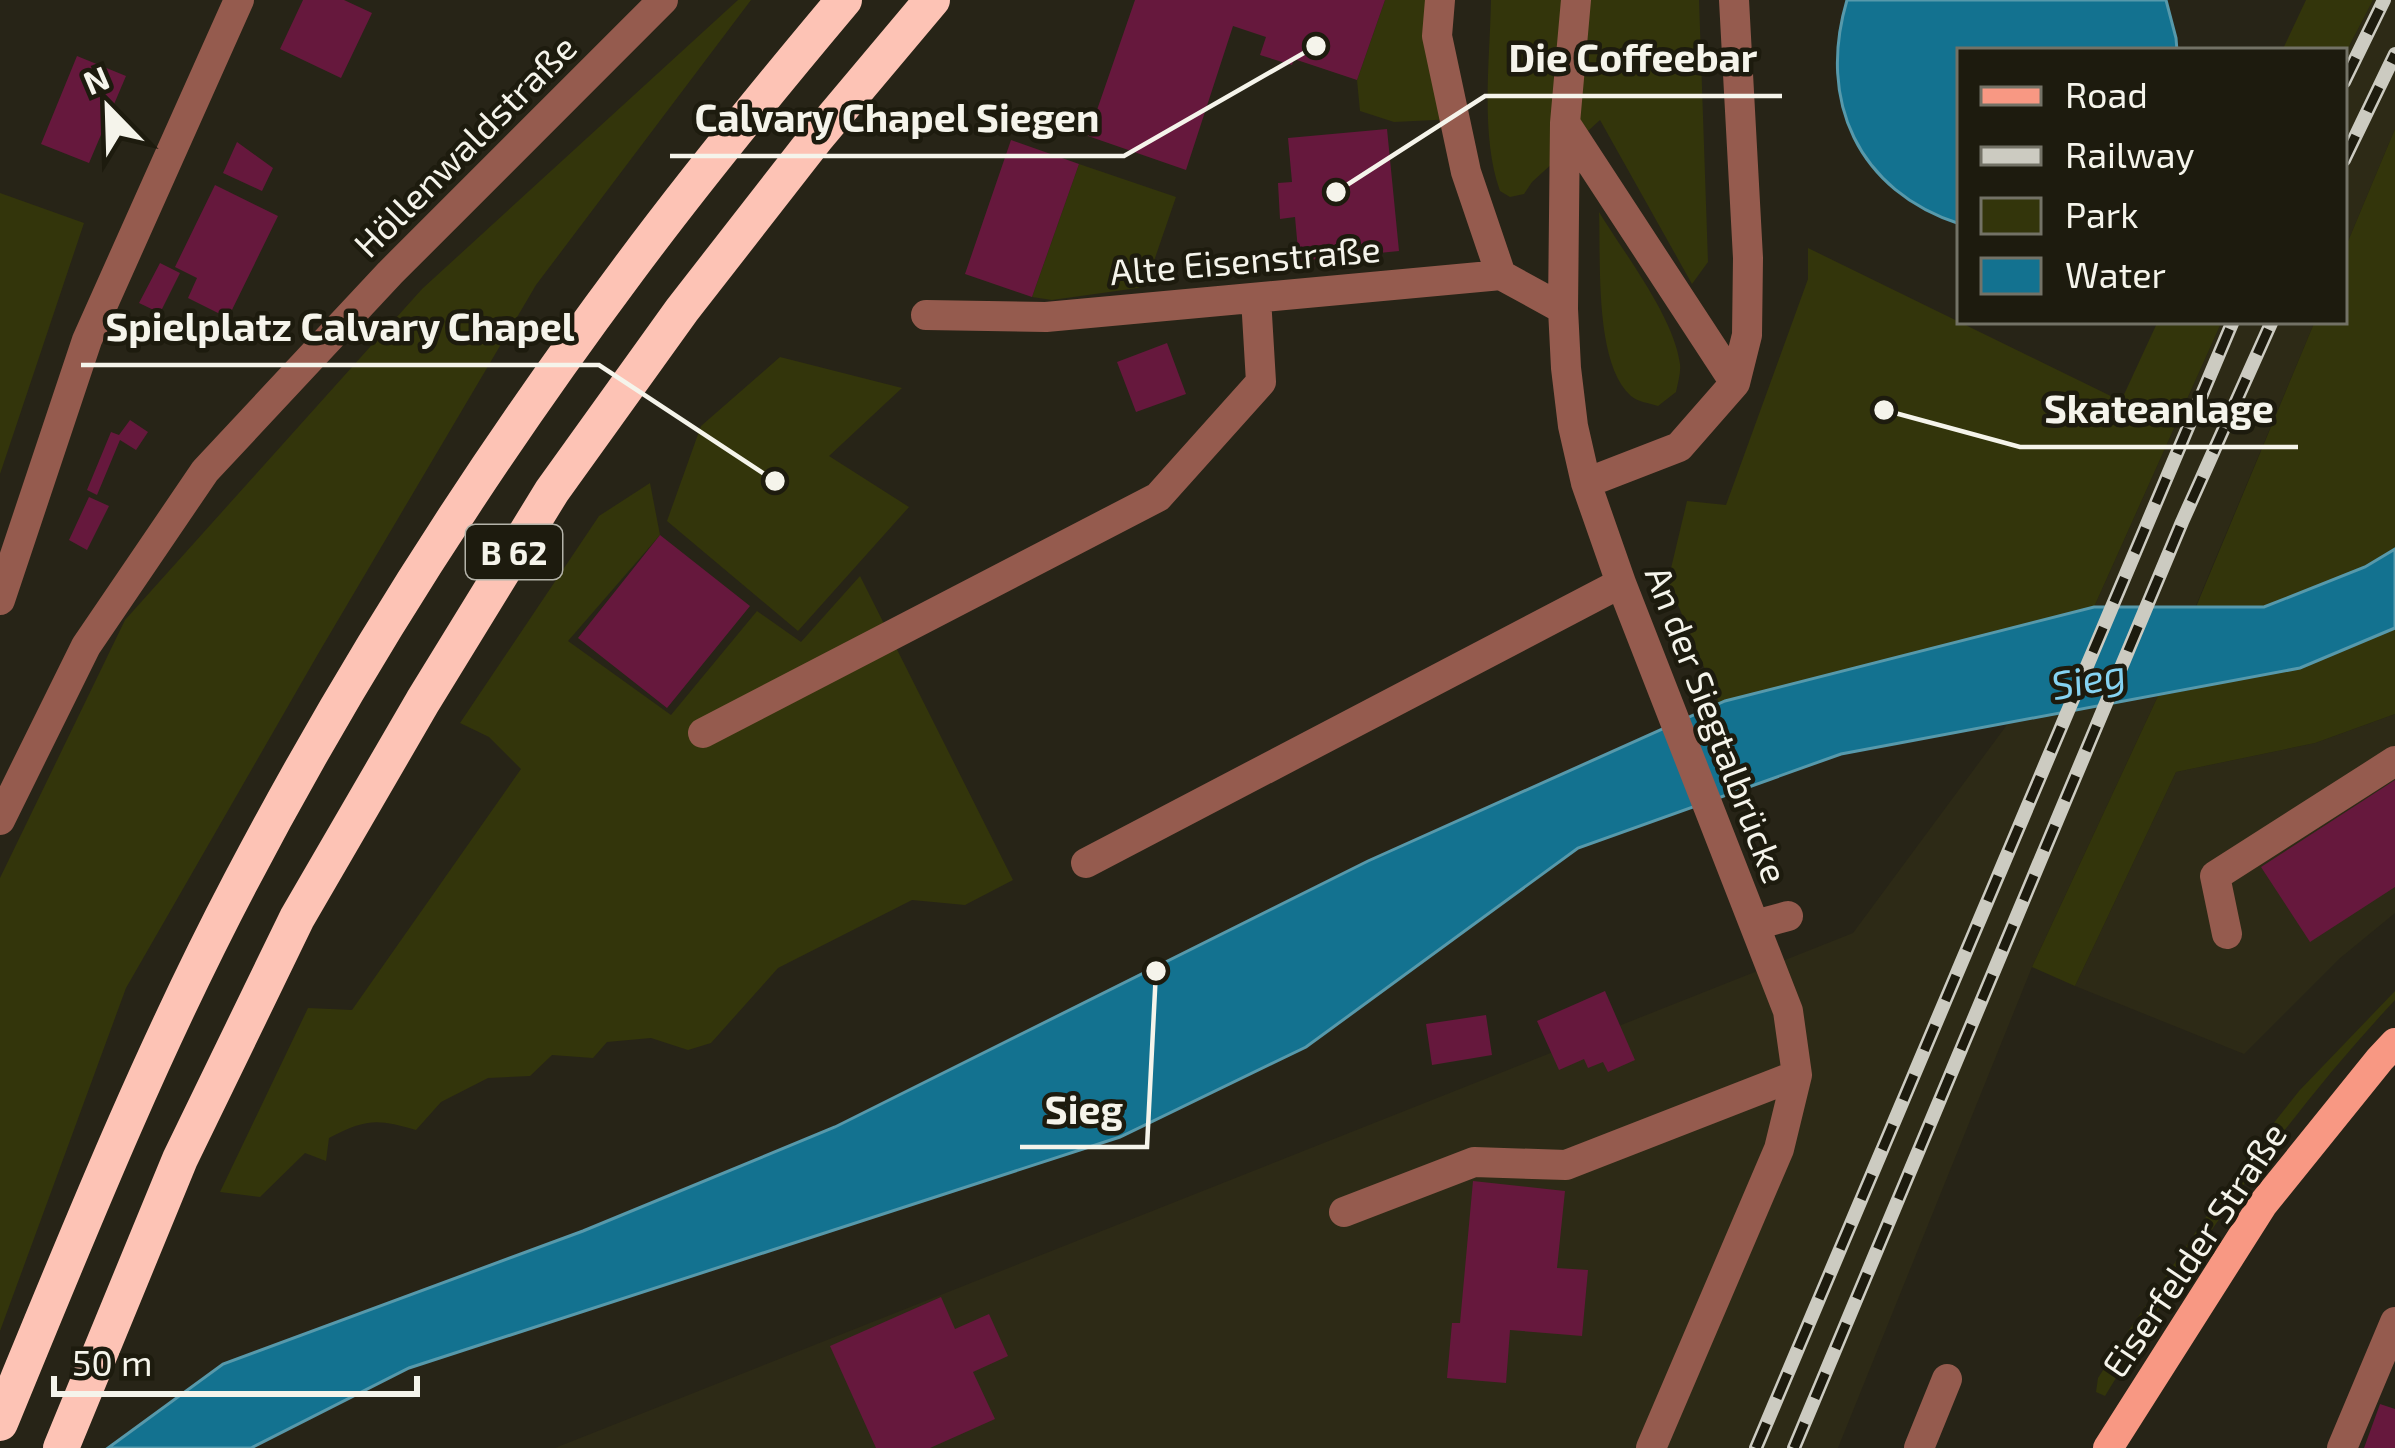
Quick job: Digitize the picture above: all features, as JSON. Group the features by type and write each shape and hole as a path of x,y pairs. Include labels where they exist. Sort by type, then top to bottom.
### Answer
{"highway":[{"name":"B 62","path":"0,1423 119,1133 240,884 365,662 493,460 629,269 844,0"},
{"name":"B 62","path":"61,1448 180,1159 297,918 423,701 552,491 682,310 815,138 932,0"}],"main road":[{"name":"Eiserfelder Straße","path":"2108,1448 2263,1204 2395,1043"}],"street":[{"path":"0,600 87,340 239,0"},
{"name":"Höllenwaldstraße","path":"0,820 86,646 205,471 390,273 663,0"},
{"path":"1440,0 1438,36 1466,172 1502,275 1563,309"},
{"name":"An der Siegtalbrücke","path":"1576,0 1565,123 1563,309 1573,426 1586,483 1621,583 1788,1011 1797,1075 1779,1149 1651,1448"},
{"path":"1586,483 1679,447 1735,383 1748,334 1748,258 1734,0"},
{"path":"1565,123 1735,383"},
{"name":"Alte Eisenstraße","path":"926,315 1046,317 1502,275"},
{"path":"703,733 1157,496 1261,382 1256,298"},
{"path":"1086,863 1621,583"},
{"path":"2227,934 2216,876 2395,761"},
{"path":"1755,925 1788,916"},
{"path":"1344,1212 1474,1162 1566,1165 1797,1075"},
{"path":"2342,1448 2395,1322"},
{"path":"1919,1448 1947,1379"}],"shaded area":[{"path":"2373,0 2395,0 2395,129 2347,244 2347,50"},
{"path":"2221,324 2314,324 2158,696 2032,967 1838,1448 555,1448 1853,933 2094,607"},
{"path":"2395,714 2395,913 2339,959 2244,1054 2075,986 2176,772 2315,743"}],"green space":[{"path":"738,0 751,0 536,285 126,988 0,1331 0,878 125,620 422,289"},
{"path":"1385,0 1440,0 1455,119 1394,122 1360,111 1357,80"},
{"path":"1491,0 1699,0 1708,262 1692,284 1600,120 1524,194 1510,197 1500,191 1488,122"},
{"path":"2306,0 2373,0 2347,50 2283,48"},
{"path":"2395,129 2395,549 2365,567 2264,607 2196,607 2314,324 2347,324 2347,244"},
{"path":"1079,164 1176,197 1145,287 1052,300 1032,297"},
{"path":"0,193 84,223 0,474"},
{"path":"1599,212 1658,306 1676,346 1680,367 1676,392 1658,406 1631,396 1611,360 1602,310"},
{"path":"1808,248 2121,401 2157,324 2221,324 2094,607 1719,703 1668,581 1687,501 1726,505 1808,279"},
{"path":"780,357 902,388 829,456 909,507 798,631 667,521 701,426"},
{"path":"650,483 660,535 568,641 671,715 757,611 801,642 860,576 1013,880 965,905 912,900 778,968 711,1043 688,1050 651,1038 607,1042 593,1058 552,1055 530,1076 488,1078 441,1102 416,1130 371,1122 341,1132 329,1138 326,1161 305,1153 260,1197 220,1192 308,1008 352,1010 521,769 489,737 460,723 599,516"},
{"path":"2395,628 2395,714 2315,743 2176,772 2075,986 2032,967 2158,696 2300,668"},
{"path":"2395,991 2395,1000 2314,1093 2240,1190 2105,1396 2096,1392 2098,1378 2121,1342 2246,1158 2299,1091"}],"water":[{"path":"1847,0 2166,0 2177,48 1957,48 1957,223 1895,189 1854,138 1843,107 1839,37"},
{"path":"2395,549 2395,628 2300,668 1841,754 1578,848 1306,1047 1120,1137 409,1368 251,1448 108,1448 223,1364 583,1231 835,1127 1368,861 1725,701 2094,607 2264,607 2365,567"}],"building":[{"path":"303,0 344,0 372,13 341,78 280,49"},
{"path":"1135,0 1385,0 1357,80 1294,59 1292,65 1260,55 1266,37 1233,26 1186,170 1088,136"},
{"path":"77,56 126,76 89,163 41,144"},
{"path":"1387,129 1399,251 1299,261 1295,217 1280,219 1278,183 1292,182 1288,138"},
{"path":"1011,140 1079,164 1032,297 965,274"},
{"path":"237,142 273,168 262,191 223,173"},
{"path":"215,185 278,216 228,318 188,298 197,278 175,267"},
{"path":"160,263 180,273 160,313 139,303"},
{"path":"1167,343 1186,394 1136,412 1117,362"},
{"path":"130,420 148,432 136,450 120,440 97,495 87,490 111,432 119,435"},
{"path":"89,497 109,506 87,550 69,540"},
{"path":"660,535 750,606 667,708 578,638"},
{"path":"2395,780 2395,887 2310,942 2261,867"},
{"path":"1605,991 1635,1060 1608,1072 1603,1062 1588,1068 1584,1059 1559,1070 1537,1021"},
{"path":"1486,1015 1492,1055 1432,1065 1426,1024"},
{"path":"1473,1181 1565,1191 1557,1268 1588,1270 1582,1336 1510,1330 1506,1383 1447,1378 1452,1323 1460,1323"},
{"path":"941,1297 955,1329 989,1314 1008,1356 973,1372 995,1419 930,1448 876,1448 830,1346"},
{"path":"2380,1404 2395,1409 2395,1448 2364,1448"}],"railway":[{"path":"2347,76 2384,0"},
{"path":"2347,154 2395,54"},
{"path":"1756,1448 2232,324"},
{"path":"1794,1448 2182,522 2271,324"}],"place":[{"name":"Calvary Chapel Siegen","path":"1316,46"},
{"name":"Die Coffeebar","path":"1336,192"},
{"name":"Skateanlage","path":"1884,410"},
{"name":"Spielplatz Calvary Chapel","path":"775,481"},
{"name":"Sieg","path":"1156,971"}]}
